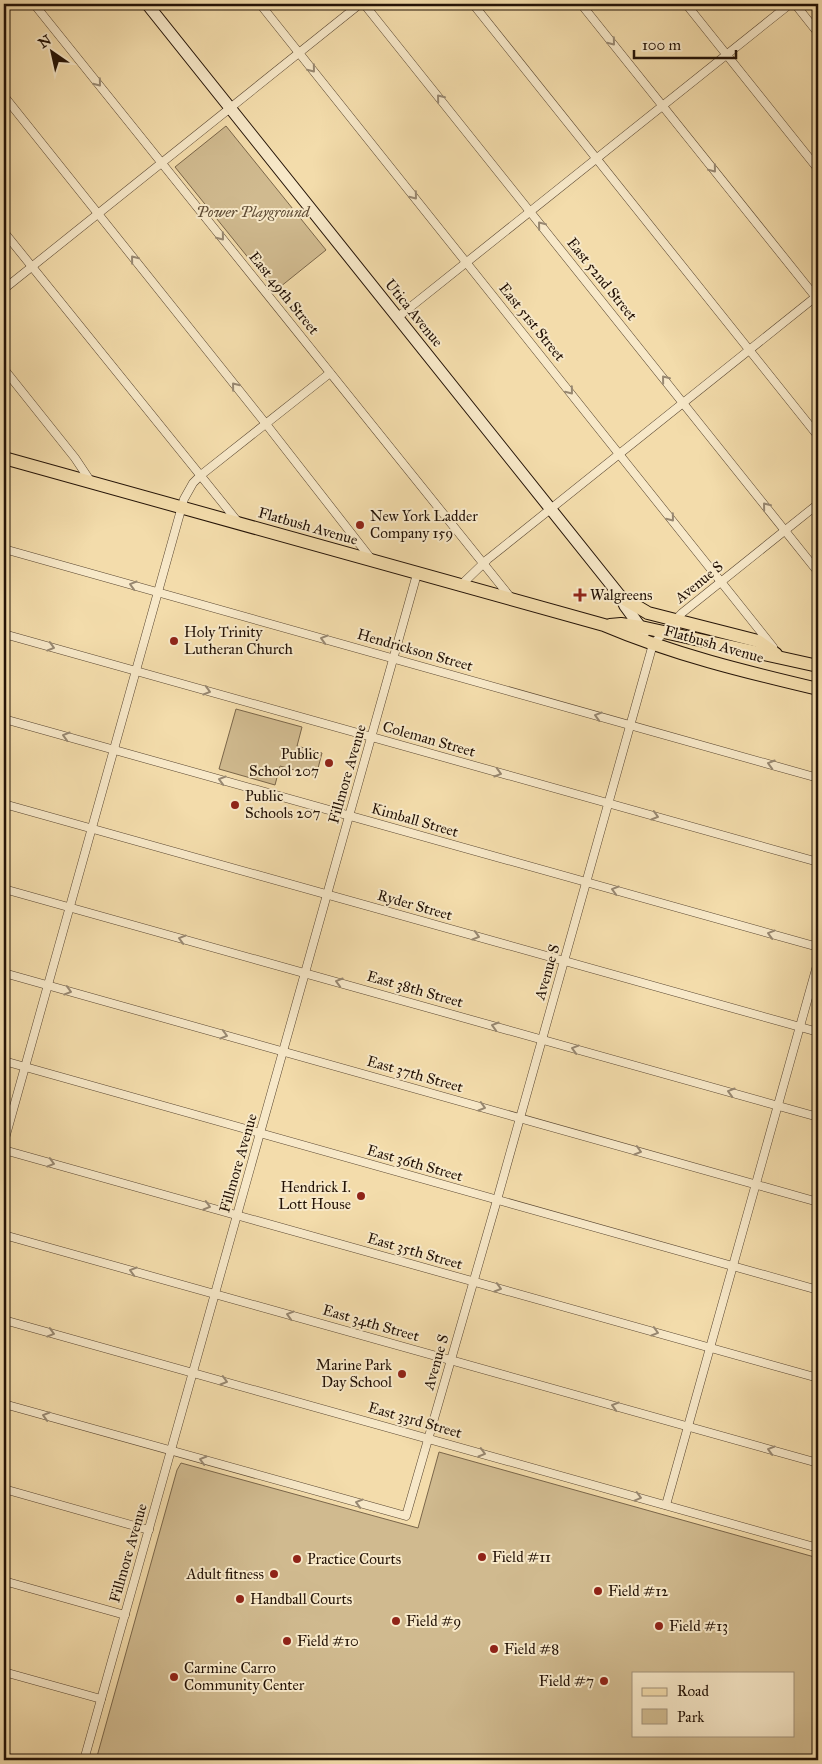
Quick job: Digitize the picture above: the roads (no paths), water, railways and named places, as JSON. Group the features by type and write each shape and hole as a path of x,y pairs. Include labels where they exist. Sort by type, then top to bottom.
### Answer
{"main road":[{"name":"Utica Avenue","path":"147,4 621,597 625,606 653,644"},
{"name":"Flatbush Avenue","path":"4,458 604,625 630,637 653,644 818,689"},
{"path":"621,597 648,613 758,641 782,658"},
{"name":"Flatbush Avenue","path":"604,625 621,624 641,627 818,666"}],"street":[{"name":"East 49th Street","path":"34,4 512,600"},
{"name":"East 51st Street","path":"260,4 782,658"},
{"path":"4,289 360,4"},
{"name":"East 52nd Street","path":"364,4 818,572"},
{"path":"473,4 818,436"},
{"path":"460,586 483,563 817,297 581,4"},
{"path":"686,4 818,169"},
{"path":"398,317 790,4"},
{"path":"795,4 818,33"},
{"path":"4,96 266,424 373,562"},
{"path":"4,232 239,524"},
{"path":"4,369 75,458 91,482"},
{"path":"4,1142 188,490 201,475 330,373"},
{"name":"Avenue S","path":"172,1451 406,1516 498,1200 653,644 675,620 818,504"},
{"name":"Hendrickson Street","path":"4,549 818,778"},
{"name":"Fillmore Avenue","path":"84,1760 417,574"},
{"name":"Coleman Street","path":"4,634 818,862"},
{"name":"Kimball Street","path":"4,719 818,947"},
{"name":"Ryder Street","path":"4,804 818,1032"},
{"name":"East 38th Street","path":"4,889 818,1117"},
{"path":"666,1505 818,962"},
{"name":"East 37th Street","path":"4,973 818,1202"},
{"name":"East 36th Street","path":"4,1062 818,1290"},
{"name":"East 35th Street","path":"4,1150 818,1378"},
{"name":"East 34th Street","path":"4,1235 818,1463"},
{"name":"East 33rd Street","path":"4,1320 818,1548"},
{"path":"4,1404 172,1451"},
{"path":"4,1489 149,1530"},
{"path":"4,1581 125,1615"},
{"path":"4,1672 101,1699"},
{"path":"4,1756 17,1760"}],"place":[{"name":"New York Ladder Company 159","path":"360,525"},
{"name":"Walgreens","path":"580,595"},
{"name":"Holy Trinity Lutheran Church","path":"174,641"},
{"name":"Public School 207","path":"329,763"},
{"name":"Public Schools 207","path":"235,805"},
{"name":"Hendrick I. Lott House","path":"361,1196"},
{"name":"Marine Park Day School","path":"402,1374"},
{"name":"Field #11","path":"482,1557"},
{"name":"Practice Courts","path":"297,1559"},
{"name":"Adult fitness","path":"274,1574"},
{"name":"Field #12","path":"598,1591"},
{"name":"Handball Courts","path":"240,1599"},
{"name":"Field #9","path":"396,1621"},
{"name":"Field #13","path":"659,1626"},
{"name":"Field #10","path":"287,1641"},
{"name":"Field #8","path":"494,1649"},
{"name":"Carmine Carro Community Center","path":"174,1677"},
{"name":"Field #7","path":"604,1681"}],"park label":[{"name":"Power Playground","path":"253,212"}]}
